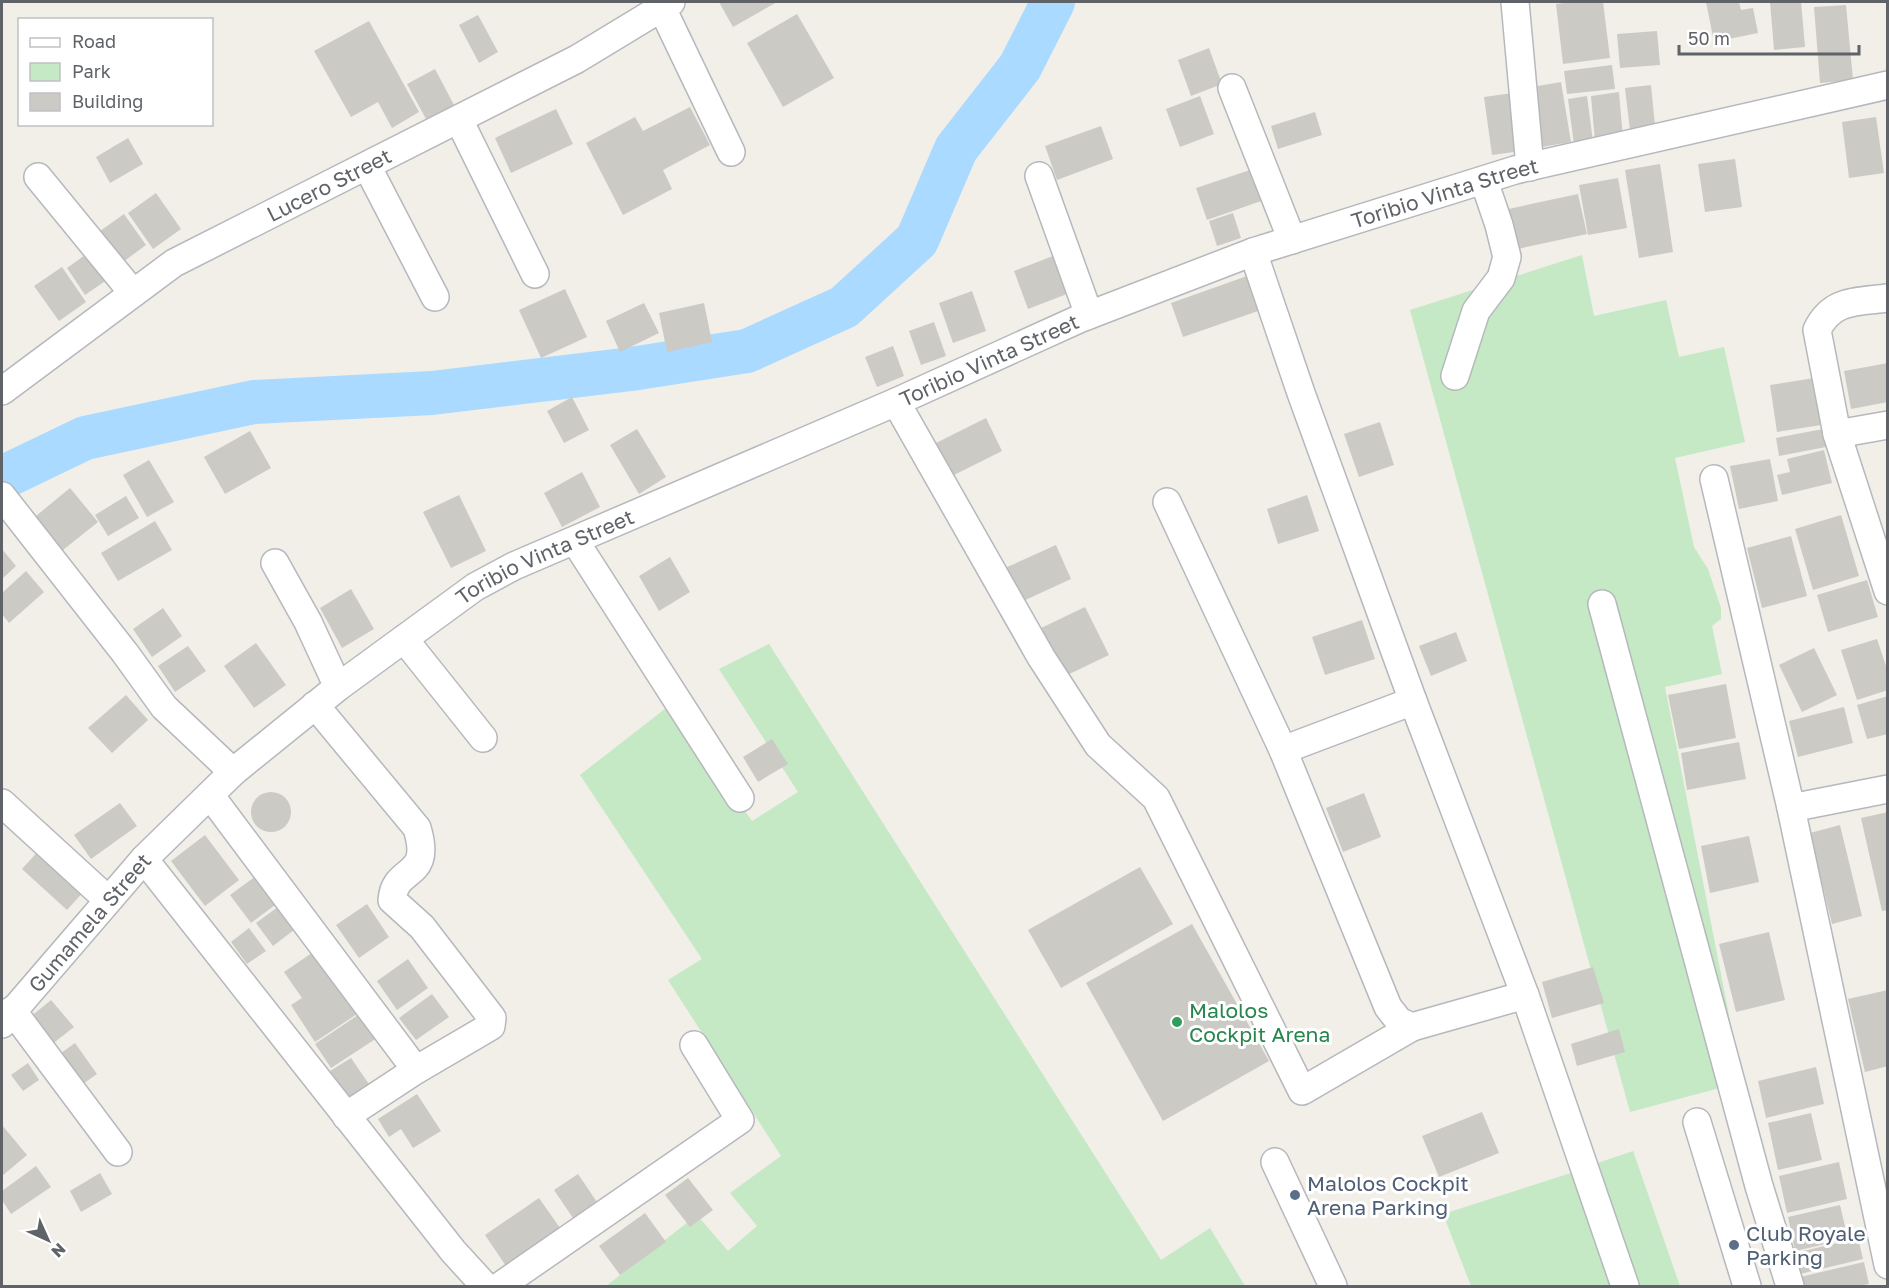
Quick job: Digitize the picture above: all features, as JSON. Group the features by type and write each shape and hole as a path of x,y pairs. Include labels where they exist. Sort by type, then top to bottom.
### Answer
{"street":[{"path":"1515,2 1530,167"},
{"path":"667,4 731,152"},
{"name":"Lucero Street","path":"2,391 174,263 577,59 667,4"},
{"name":"Toribio Vinta Street","path":"179,823 233,772 315,705 475,587 513,566 896,402 1089,315 1253,252 1530,167 1887,85"},
{"path":"1232,88 1292,240"},
{"path":"459,120 535,274"},
{"path":"367,166 435,297"},
{"path":"1039,176 1089,315"},
{"path":"38,177 133,293"},
{"path":"1455,376 1476,311 1501,278 1507,257 1484,181"},
{"path":"1253,252 1301,393 1413,701 1525,995 1625,1287"},
{"path":"1887,298 1839,305 1823,317 1817,330 1837,434 1887,590"},
{"path":"896,402 1041,657 1098,745 1156,798 1302,1091 1412,1027 1525,995"},
{"path":"1837,434 1887,424"},
{"path":"1714,479 1791,808 1887,1265"},
{"path":"6,502 164,707 233,772"},
{"path":"1167,502 1283,750 1388,1007 1399,1021 1412,1027"},
{"path":"575,541 740,798"},
{"path":"275,563 308,622 338,687"},
{"path":"1602,604 1759,1186 1790,1287"},
{"path":"404,639 483,738"},
{"path":"1283,750 1413,701"},
{"path":"315,705 417,828 424,849 420,861 398,885 392,900 422,927 492,1018 491,1026 416,1070 346,1116"},
{"path":"1791,808 1887,789"},
{"path":"210,795 416,1070"},
{"path":"2,803 107,899"},
{"name":"Gumamela Street","path":"9,1005 179,823"},
{"path":"144,859 453,1251 485,1287"},
{"path":"9,1005 118,1152"},
{"path":"500,1287 740,1120 694,1045"},
{"path":"1697,1122 1744,1276 1780,1256"},
{"path":"1275,1162 1333,1287"},
{"path":"1719,1194 1759,1186"}],"green space":[{"path":"1582,255 1594,316 1666,300 1679,357 1724,347 1745,442 1675,458 1694,547 1708,569 1721,608 1721,619 1712,626 1722,674 1665,687 1742,1082 1630,1112 1410,310"},
{"path":"769,644 1161,1260 1210,1228 1245,1286 606,1286 697,1215 728,1251 757,1226 730,1193 781,1156 668,980 702,959 580,775 670,705 752,821 798,792 719,669"},
{"path":"1633,1151 1680,1286 1625,1286 1580,1169"},
{"path":"1574,1172 1613,1286 1471,1286 1443,1214"}],"building":[{"path":"719,2 777,2 733,27"},
{"path":"1603,2 1610,58 1563,64 1556,4"},
{"path":"1706,2 1739,2 1741,10 1753,8 1758,33 1714,42"},
{"path":"1770,2 1801,2 1805,47 1774,50"},
{"path":"1846,5 1853,80 1820,83 1814,7"},
{"path":"797,14 834,78 783,107 747,43"},
{"path":"478,15 498,52 479,63 459,25"},
{"path":"369,21 419,112 392,128 378,102 351,117 314,51"},
{"path":"1657,31 1660,65 1620,68 1617,34"},
{"path":"1209,48 1222,84 1191,96 1178,60"},
{"path":"1612,65 1615,89 1567,94 1564,71"},
{"path":"435,69 454,105 426,119 407,84"},
{"path":"1561,82 1571,142 1542,147 1532,87"},
{"path":"1651,85 1656,136 1631,139 1625,88"},
{"path":"1619,92 1623,138 1595,141 1591,96"},
{"path":"1513,93 1521,151 1492,155 1484,97"},
{"path":"1200,96 1214,134 1180,147 1166,109"},
{"path":"1587,96 1594,149 1575,152 1568,99"},
{"path":"690,107 710,145 663,170 672,189 623,215 586,143 635,117 643,131"},
{"path":"556,109 573,144 511,173 495,138"},
{"path":"1315,112 1322,135 1278,149 1271,126"},
{"path":"1876,117 1884,173 1849,178 1842,122"},
{"path":"1101,126 1113,159 1057,180 1045,146"},
{"path":"128,138 143,164 110,183 96,157"},
{"path":"1735,159 1742,207 1705,212 1698,164"},
{"path":"1660,164 1673,252 1639,258 1625,170"},
{"path":"1253,169 1264,200 1207,220 1196,188"},
{"path":"1618,178 1627,228 1588,235 1579,185"},
{"path":"156,193 181,229 153,249 128,213"},
{"path":"1578,194 1587,234 1508,251 1499,211"},
{"path":"1233,213 1241,238 1217,246 1209,221"},
{"path":"124,214 146,245 123,262 100,231"},
{"path":"92,250 111,277 85,295 67,268"},
{"path":"1053,256 1067,294 1028,309 1014,271"},
{"path":"62,267 86,302 59,321 34,286"},
{"path":"1247,276 1258,311 1183,337 1171,303"},
{"path":"565,289 587,337 541,358 519,310"},
{"path":"972,291 986,331 953,343 939,303"},
{"path":"644,303 659,333 620,352 606,321"},
{"path":"704,303 712,342 667,352 659,313"},
{"path":"934,322 946,356 921,365 909,331"},
{"path":"893,346 904,376 877,387 865,357"},
{"path":"1888,363 1888,402 1851,409 1844,371"},
{"path":"1814,378 1821,425 1777,432 1770,385"},
{"path":"572,397 589,430 564,443 547,411"},
{"path":"986,418 1002,451 952,476 936,443"},
{"path":"1380,422 1394,465 1359,477 1344,434"},
{"path":"637,429 666,477 639,494 610,445"},
{"path":"1823,429 1826,447 1779,456 1776,438"},
{"path":"250,431 271,468 225,494 204,457"},
{"path":"1824,450 1832,483 1782,495 1777,475 1790,472 1787,459"},
{"path":"1770,459 1778,501 1739,509 1730,466"},
{"path":"149,460 174,502 147,517 123,475"},
{"path":"582,472 600,507 562,527 544,493"},
{"path":"70,488 98,522 63,550 36,516"},
{"path":"459,495 486,551 451,568 423,512"},
{"path":"1307,495 1319,531 1278,544 1267,509"},
{"path":"126,496 139,518 108,536 95,515"},
{"path":"1841,515 1859,576 1813,590 1795,529"},
{"path":"155,521 172,550 118,581 101,553"},
{"path":"1791,536 1807,596 1762,608 1747,548"},
{"path":"1056,545 1071,579 1021,602 1005,568"},
{"path":"2,549 16,566 2,579"},
{"path":"670,557 690,592 659,611 639,576"},
{"path":"26,571 44,592 9,623 2,614 2,593"},
{"path":"1867,580 1878,617 1828,632 1817,595"},
{"path":"351,589 374,629 342,648 320,608"},
{"path":"1085,607 1109,655 1061,678 1037,630"},
{"path":"163,608 182,636 152,657 133,629"},
{"path":"1362,620 1375,659 1325,675 1312,637"},
{"path":"1456,632 1467,661 1431,676 1419,646"},
{"path":"1877,639 1888,672 1888,690 1857,700 1841,650"},
{"path":"256,643 286,685 254,708 224,666"},
{"path":"188,646 206,671 175,692 158,666"},
{"path":"1814,648 1837,695 1802,712 1779,665"},
{"path":"1726,684 1736,738 1679,749 1668,695"},
{"path":"126,695 148,720 112,753 88,728"},
{"path":"1888,696 1888,734 1867,739 1857,705"},
{"path":"1844,707 1853,743 1798,757 1789,721"},
{"path":"772,739 788,764 758,782 743,757"},
{"path":"1739,742 1746,779 1687,790 1681,753"},
{"path":"271,792 285,798 291,812 285,826 271,832 257,826 251,812 257,798"},
{"path":"1364,793 1381,837 1343,852 1326,808"},
{"path":"120,803 137,826 91,859 74,835"},
{"path":"1888,812 1888,910 1882,911 1861,818"},
{"path":"1840,825 1862,916 1832,924 1810,833"},
{"path":"205,835 239,880 205,906 171,861"},
{"path":"1749,836 1759,882 1710,893 1701,846"},
{"path":"41,848 86,889 67,910 22,869"},
{"path":"1140,867 1173,924 1061,988 1028,930"},
{"path":"263,871 283,899 251,923 230,895"},
{"path":"282,904 299,926 273,946 256,923"},
{"path":"367,904 389,937 359,958 336,925"},
{"name":"Malolos Cockpit Arena","path":"1192,924 1269,1061 1163,1121 1086,983"},
{"path":"249,928 266,951 247,964 231,942"},
{"path":"1769,932 1785,1000 1736,1012 1719,944"},
{"path":"322,946 363,1010 315,1042 291,1005 302,998 284,972"},
{"path":"408,959 428,988 397,1010 377,981"},
{"path":"1593,967 1604,1003 1552,1018 1542,982"},
{"path":"1888,990 1888,1066 1865,1072 1848,999"},
{"path":"432,994 449,1017 416,1040 399,1018"},
{"path":"51,1000 74,1027 51,1045 29,1018"},
{"path":"361,1013 377,1038 331,1068 315,1044"},
{"path":"1619,1029 1625,1052 1577,1066 1571,1044"},
{"path":"75,1043 97,1074 80,1086 57,1056"},
{"path":"351,1058 373,1090 351,1104 330,1071"},
{"path":"28,1063 39,1080 23,1091 11,1075"},
{"path":"1816,1067 1824,1104 1766,1118 1758,1081"},
{"path":"417,1094 441,1131 413,1148 401,1129 389,1137 378,1119"},
{"path":"1482,1112 1499,1153 1439,1177 1422,1136"},
{"path":"1811,1113 1822,1160 1778,1170 1768,1123"},
{"path":"2,1125 27,1155 2,1176"},
{"path":"1839,1162 1847,1199 1787,1213 1779,1176"},
{"path":"36,1166 51,1187 11,1214 2,1200 2,1191"},
{"path":"100,1173 112,1194 81,1212 70,1191"},
{"path":"578,1174 597,1202 573,1218 554,1190"},
{"path":"688,1178 713,1210 690,1227 665,1195"},
{"path":"539,1198 560,1228 506,1266 485,1235"},
{"path":"1840,1205 1848,1239 1795,1251 1788,1217"},
{"path":"645,1213 666,1242 620,1275 599,1246"},
{"path":"1858,1238 1863,1259 1800,1274 1795,1253"},
{"path":"1864,1262 1869,1284 1803,1286 1800,1277"}],"waterway":[{"path":"2,478 85,438 254,402 432,393 631,369 747,351 844,307 917,240 956,149 1020,67 1053,2"}],"place":[{"name":"Malolos Cockpit Arena","path":"1177,1022"},
{"name":"Malolos Cockpit Arena Parking","path":"1295,1195"},
{"name":"Club Royale Parking","path":"1734,1245"}]}
